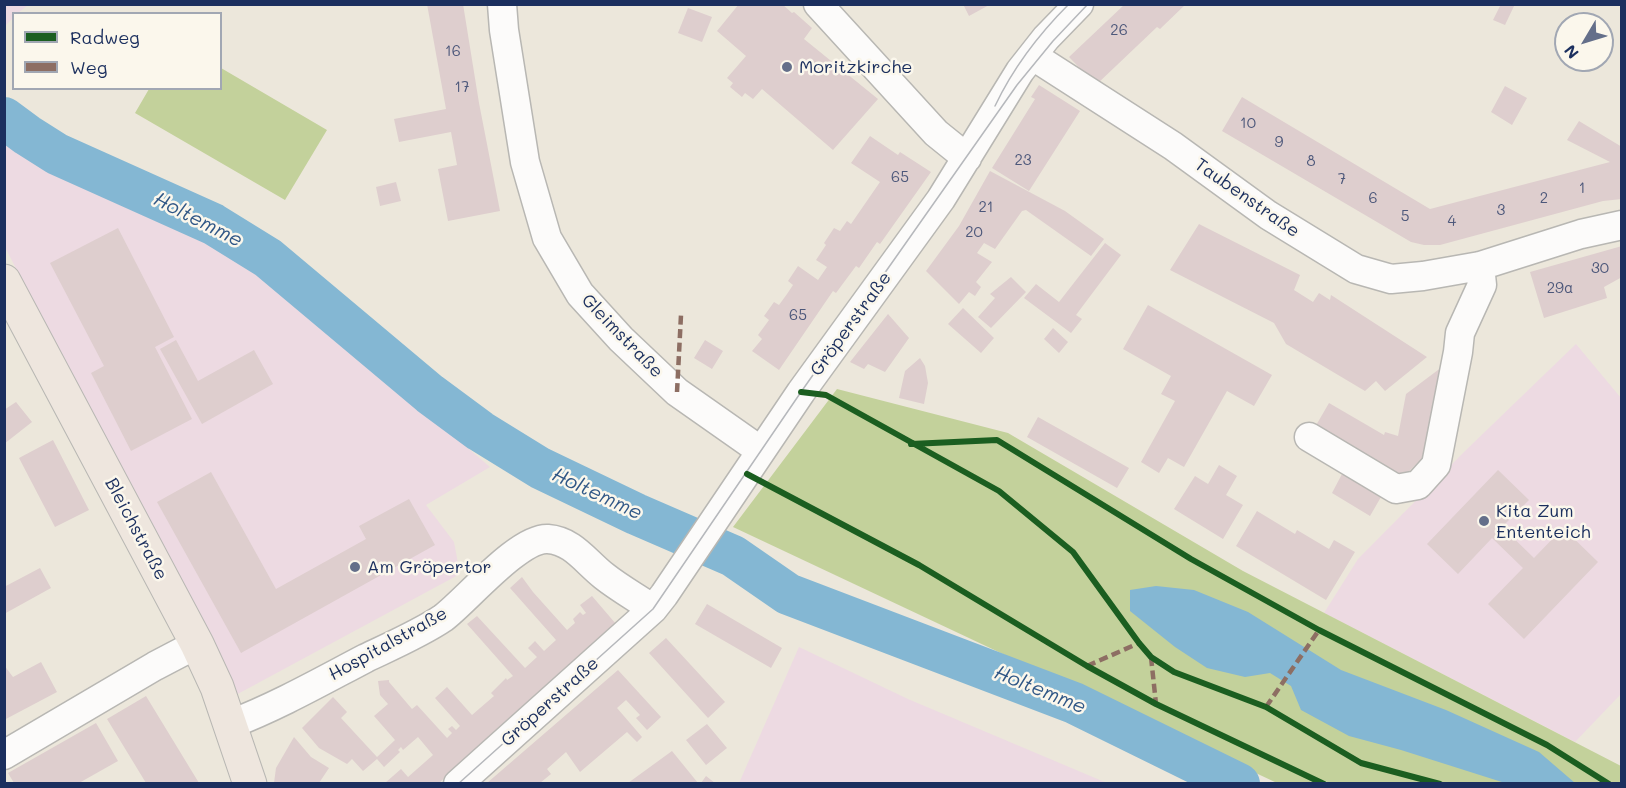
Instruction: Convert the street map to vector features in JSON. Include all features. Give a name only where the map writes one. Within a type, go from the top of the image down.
[{"type":"main road","name":"Bleichstraße","points":[[4,281],[196,644],[217,687],[250,783]]},
{"type":"street","name":"Gleimstraße","points":[[502,4],[525,162],[547,238],[580,294],[621,339],[677,392],[761,452]]},
{"type":"street","points":[[818,4],[936,133],[967,158]]},
{"type":"street","name":"Gröperstraße","points":[[458,783],[653,609],[676,579],[801,392],[941,199],[1020,71],[1046,38],[1079,4]]},
{"type":"street","name":"Taubenstraße","points":[[1033,56],[1173,146],[1268,214],[1356,269],[1391,279],[1423,276],[1480,266],[1581,234],[1622,225]]},
{"type":"street","points":[[1309,437],[1396,489],[1418,485],[1436,465],[1460,333],[1482,285],[1480,266]]},
{"type":"street","name":"Hospitalstraße","points":[[231,724],[274,706],[444,617],[506,561],[530,545],[546,539],[566,543],[583,555],[602,575],[653,609]]},
{"type":"street","points":[[4,755],[196,644]]},
{"type":"shaded area","points":[[5,4],[28,4],[19,12],[12,12],[12,19],[5,26]]},
{"type":"shaded area","points":[[5,125],[240,253],[490,467],[426,505],[454,542],[460,574],[234,696],[5,247]]},
{"type":"shaded area","points":[[1576,344],[1621,398],[1621,694],[1575,742],[1324,613],[1358,559]]},
{"type":"shaded area","points":[[799,647],[908,699],[1107,783],[739,783]]},
{"type":"green space","points":[[222,69],[327,130],[285,200],[135,113],[148,90],[222,90]]},
{"type":"green space","points":[[837,389],[1008,433],[1243,571],[1621,766],[1621,783],[1277,783],[733,527]]},
{"type":"water","points":[[1156,586],[1194,590],[1248,612],[1341,670],[1446,710],[1539,752],[1575,783],[1505,783],[1349,736],[1301,710],[1291,686],[1270,673],[1245,677],[1207,668],[1175,647],[1130,611],[1130,590]]},
{"type":"building","points":[[427,4],[463,4],[500,211],[448,221],[438,169],[457,165],[451,132],[399,142],[394,119],[446,109]]},
{"type":"building","name":"Moritzkirche","points":[[739,4],[782,4],[792,13],[794,12],[812,28],[804,39],[878,99],[833,150],[762,89],[753,99],[745,93],[742,97],[730,87],[733,83],[727,78],[746,56],[717,31]]},
{"type":"building","points":[[963,4],[991,4],[969,16]]},
{"type":"building","points":[[1125,4],[1186,4],[1160,29],[1157,27],[1096,85],[1069,57]]},
{"type":"building","points":[[1501,4],[1515,4],[1505,25],[1493,20]]},
{"type":"building","points":[[688,8],[712,17],[702,42],[678,33]]},
{"type":"building","points":[[1039,85],[1080,111],[1029,191],[992,168],[1035,99],[1031,97]]},
{"type":"building","points":[[1505,86],[1527,98],[1512,125],[1491,112]]},
{"type":"building","points":[[1242,97],[1430,209],[1610,162],[1567,140],[1579,121],[1622,147],[1622,199],[1603,201],[1440,245],[1411,242],[1222,131]]},
{"type":"building","points":[[870,136],[898,155],[900,152],[931,172],[880,244],[877,242],[859,268],[856,266],[836,293],[833,291],[779,370],[752,351],[762,339],[758,335],[769,320],[764,316],[774,302],[779,305],[787,294],[793,285],[788,281],[798,266],[818,280],[827,267],[816,260],[826,245],[824,243],[834,228],[840,231],[847,221],[851,224],[880,182],[851,163]]},
{"type":"building","points":[[990,171],[1065,211],[1104,239],[1091,256],[1026,210],[1022,211],[995,249],[984,243],[977,253],[992,262],[976,282],[981,287],[975,296],[969,292],[959,304],[926,271],[959,226]]},
{"type":"building","points":[[396,182],[401,201],[380,206],[376,187]]},
{"type":"building","points":[[1199,224],[1300,275],[1294,290],[1313,302],[1319,293],[1330,300],[1331,295],[1427,357],[1385,391],[1376,381],[1365,391],[1286,344],[1274,323],[1170,270]]},
{"type":"building","points":[[118,228],[174,337],[155,347],[192,419],[131,451],[91,373],[104,366],[50,263]]},
{"type":"building","points":[[1105,243],[1121,255],[1076,315],[1082,319],[1071,333],[1024,298],[1036,284],[1059,302]]},
{"type":"building","points":[[1622,246],[1622,277],[1604,287],[1607,298],[1544,318],[1530,272]]},
{"type":"building","points":[[1011,277],[1026,292],[991,328],[978,317],[995,298],[990,294]]},
{"type":"building","points":[[1148,305],[1272,375],[1254,406],[1227,391],[1184,467],[1168,458],[1159,473],[1141,462],[1175,401],[1161,394],[1171,376],[1123,349]]},
{"type":"building","points":[[963,308],[994,338],[981,353],[948,324]]},
{"type":"building","points":[[888,314],[909,338],[885,372],[868,364],[864,369],[850,362]]},
{"type":"building","points":[[1053,328],[1068,342],[1059,353],[1044,339]]},
{"type":"building","points":[[176,340],[198,381],[254,350],[273,384],[202,424],[160,349]]},
{"type":"building","points":[[705,340],[723,351],[712,369],[694,358]]},
{"type":"building","points":[[920,358],[925,366],[928,383],[924,404],[899,398],[905,371]]},
{"type":"building","points":[[1450,361],[1438,443],[1402,478],[1311,434],[1329,403],[1384,435],[1385,432],[1398,436],[1406,394]]},
{"type":"building","points":[[16,402],[32,422],[4,444],[4,410]]},
{"type":"building","points":[[1038,417],[1129,468],[1117,488],[1027,437]]},
{"type":"building","points":[[53,440],[89,510],[55,527],[19,458]]},
{"type":"building","points":[[1219,465],[1237,476],[1226,495],[1243,505],[1223,539],[1174,509],[1195,476],[1208,484]]},
{"type":"building","points":[[1498,470],[1529,500],[1502,527],[1534,558],[1563,528],[1598,562],[1524,639],[1488,604],[1523,568],[1492,538],[1458,574],[1427,544]]},
{"type":"building","name":"Am Gröpertor","points":[[211,472],[276,589],[366,539],[359,526],[409,499],[435,545],[241,653],[157,502]]},
{"type":"building","points":[[1342,474],[1381,497],[1370,516],[1332,493]]},
{"type":"building","points":[[1257,511],[1295,534],[1297,530],[1329,549],[1334,540],[1355,552],[1326,600],[1236,546]]},
{"type":"building","points":[[40,568],[51,588],[4,614],[4,587]]},
{"type":"building","points":[[522,577],[567,630],[575,623],[573,619],[580,612],[583,615],[586,613],[580,605],[592,596],[616,624],[439,783],[385,783],[401,769],[408,777],[433,755],[418,737],[403,750],[401,747],[398,750],[400,752],[384,767],[377,759],[363,771],[352,759],[347,764],[319,748],[302,728],[333,697],[347,712],[341,718],[377,757],[395,740],[374,716],[388,704],[380,695],[378,681],[389,680],[412,709],[417,705],[447,738],[452,733],[448,729],[452,726],[456,730],[460,726],[435,698],[447,687],[472,715],[494,696],[491,693],[506,678],[507,680],[513,676],[467,624],[477,616],[525,668],[537,657],[528,648],[535,641],[544,651],[556,640],[510,588]]},
{"type":"building","points":[[707,604],[782,648],[771,668],[695,624]]},
{"type":"building","points":[[666,638],[725,702],[708,718],[649,653]]},
{"type":"building","points":[[41,662],[57,692],[4,720],[4,665],[13,677]]},
{"type":"building","points":[[618,670],[661,717],[647,730],[636,718],[640,715],[626,700],[617,708],[642,737],[637,742],[627,732],[580,772],[566,752],[547,769],[551,774],[540,783],[487,783]]},
{"type":"building","points":[[146,696],[199,783],[146,783],[107,719]]},
{"type":"building","points":[[96,723],[118,761],[79,783],[14,783],[8,773]]},
{"type":"building","points":[[707,724],[727,748],[706,765],[686,740]]},
{"type":"building","points":[[294,737],[311,757],[329,768],[319,783],[274,783],[276,768]]},
{"type":"building","points":[[672,751],[698,783],[628,783]]},
{"type":"building","points":[[706,776],[715,783],[701,783]]},
{"type":"waterway","name":"Holtemme","points":[[4,118],[57,154],[213,224],[268,258],[430,394],[480,431],[540,468],[636,514],[733,556],[788,594],[1074,703],[1239,784]]},
{"type":"tram line","points":[[995,106],[1010,78],[1028,52],[1069,4]]},
{"type":"tram line","points":[[458,784],[653,609],[801,392],[1017,85],[1053,41],[1088,4]]},
{"type":"marked path","points":[[677,392],[681,315]]},
{"type":"marked path","points":[[1266,707],[1319,630]]},
{"type":"marked path","points":[[1087,666],[1139,643]]},
{"type":"marked path","points":[[1151,657],[1156,704]]},
{"type":"cycle path","points":[[801,392],[826,395],[999,491],[1073,552],[1139,643],[1151,657],[1174,672],[1266,707],[1361,763],[1440,784]]},
{"type":"cycle path","points":[[911,444],[997,440],[1191,559],[1319,630],[1547,745],[1609,784]]},
{"type":"cycle path","points":[[747,474],[919,565],[1087,666],[1156,704],[1324,784]]},
{"type":"place","name":"Moritzkirche","points":[[787,67]]},
{"type":"place","name":"Kita Zum Ententeich","points":[[1484,521]]},
{"type":"place","name":"Am Gröpertor","points":[[355,567]]}]
